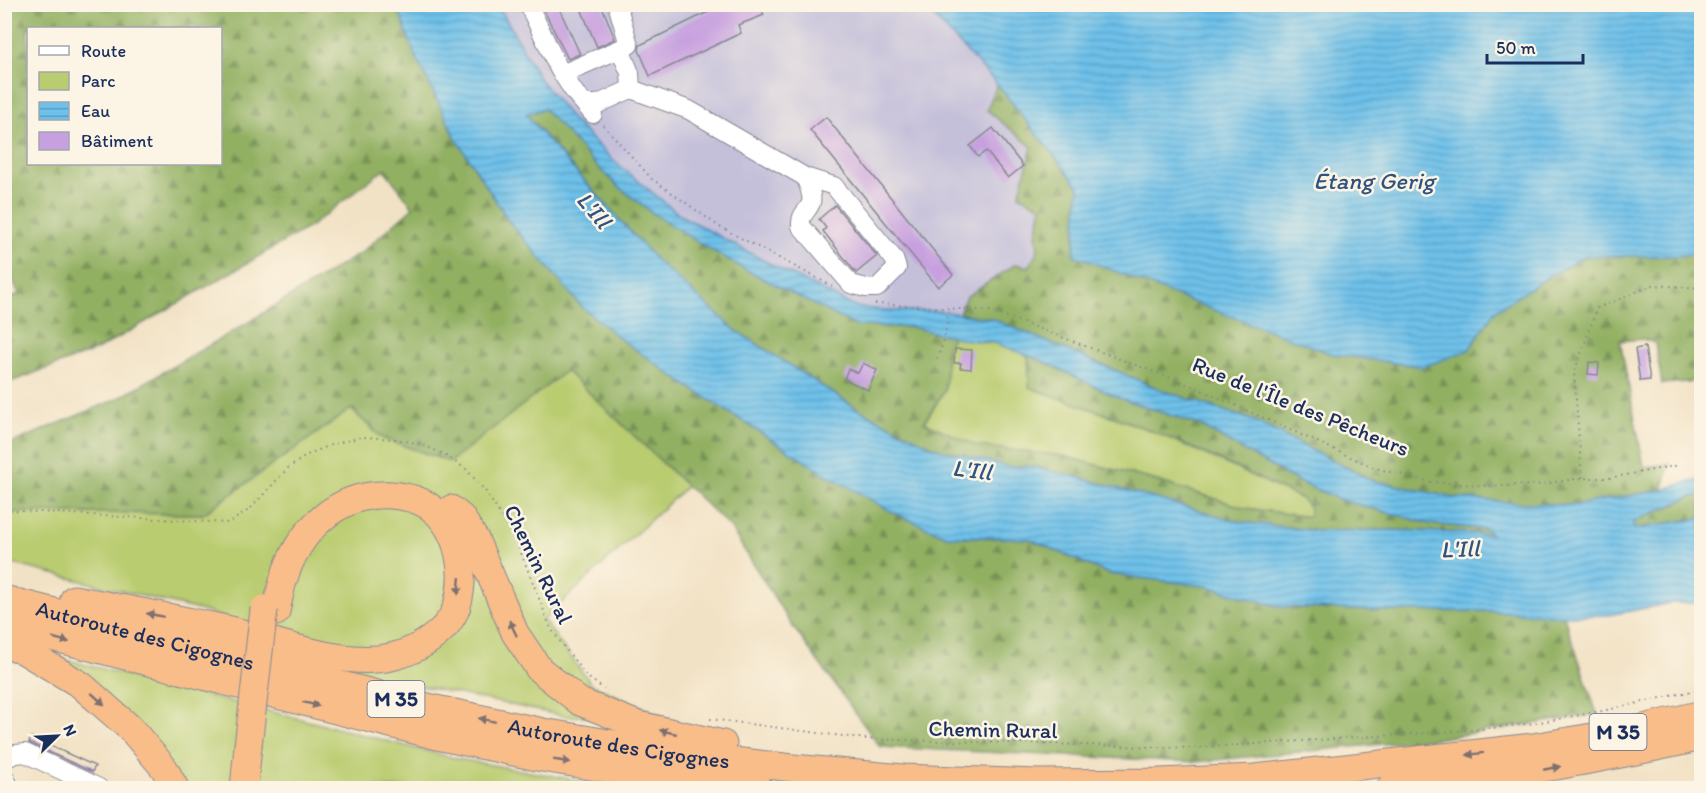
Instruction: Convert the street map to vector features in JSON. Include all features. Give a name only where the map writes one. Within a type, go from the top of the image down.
[{"type":"highway","points":[[244,789],[254,747],[272,576],[295,527],[308,510],[340,488],[370,480],[403,481],[432,493],[461,517],[475,539],[514,633],[539,669],[580,702],[638,725],[766,752],[793,768]]},
{"type":"highway","points":[[4,598],[46,594],[228,630],[320,654],[359,659],[391,657],[423,645],[444,628],[457,607],[461,580],[459,553],[450,529],[429,506],[406,496],[378,495],[354,499],[329,512],[309,529],[270,611]]},
{"type":"highway","name":"Autoroute des Cigognes","points":[[4,598],[436,709],[543,732],[663,752],[793,768],[914,778],[1039,783],[1254,778],[1533,747],[1639,729],[1701,714]]},
{"type":"highway","name":"Autoroute des Cigognes","points":[[4,625],[437,736],[542,758],[724,787],[758,789]]},
{"type":"highway","points":[[4,644],[21,649],[81,684],[131,729],[164,768],[175,789]]},
{"type":"highway","name":"M 35","points":[[1390,789],[1540,770],[1701,737]]},
{"type":"highway","points":[[254,747],[256,789]]},
{"type":"street","points":[[528,4],[562,74],[589,110],[631,89],[689,111],[805,177],[834,186],[894,259],[897,268],[877,288],[851,284],[801,226],[800,218],[811,203],[811,191],[805,177]]},
{"type":"street","points":[[562,74],[629,45],[617,4]]},
{"type":"street","points":[[620,50],[630,73],[631,89]]},
{"type":"street","points":[[4,759],[25,753],[99,789]]},
{"type":"street","points":[[4,776],[10,789]]},
{"type":"path","points":[[589,110],[662,186],[720,227],[833,287]]},
{"type":"path","points":[[1582,478],[1574,373],[1597,308],[1653,285],[1701,288]]},
{"type":"path","name":"Rue de l'Île des Pêcheurs","points":[[872,304],[992,311],[1197,388],[1375,468],[1431,482],[1492,486],[1536,485],[1582,478],[1610,478],[1680,465]]},
{"type":"path","points":[[937,359],[944,340],[949,309]]},
{"type":"path","name":"Chemin Rural","points":[[4,510],[229,523],[250,509],[288,468],[309,454],[333,444],[363,437],[395,439],[421,444],[443,454],[466,469],[486,492],[516,540],[551,629],[586,676],[605,689]]},
{"type":"path","name":"Chemin Rural","points":[[704,718],[866,740],[1192,748],[1473,730],[1535,723],[1701,689]]},
{"type":"shaded area","points":[[498,5],[923,5],[997,84],[988,110],[1032,147],[1019,195],[1043,207],[1036,234],[1038,249],[1029,267],[966,297],[959,313],[855,307],[680,215],[616,163],[572,119],[541,81]]},
{"type":"green space","points":[[5,5],[397,5],[414,53],[457,140],[510,223],[582,307],[622,340],[683,383],[822,472],[947,536],[1030,539],[1109,574],[1205,586],[1281,607],[1388,611],[1490,611],[1564,616],[1597,714],[1434,739],[1195,762],[880,747],[791,624],[730,527],[566,371],[450,462],[382,438],[351,409],[203,514],[5,512],[5,446],[119,398],[361,253],[413,207],[384,169],[311,226],[97,350],[5,384],[5,300],[19,294],[4,261]]},
{"type":"green space","points":[[997,84],[1079,187],[1074,254],[1469,350],[1494,311],[1586,256],[1677,256],[1701,253],[1701,381],[1662,384],[1655,343],[1643,339],[1620,341],[1644,467],[1670,464],[1662,490],[1576,505],[1455,498],[1371,480],[1255,421],[1164,391],[993,319],[959,313],[966,297],[1016,264],[1029,267],[1038,249],[1036,234],[1042,207],[1019,195],[1032,147],[987,110]]},
{"type":"green space","points":[[544,109],[619,187],[655,215],[706,247],[856,326],[911,327],[953,335],[947,347],[945,390],[924,422],[977,446],[1063,456],[1246,508],[1309,517],[1310,508],[1302,499],[1231,465],[1143,428],[1029,387],[1028,355],[1117,397],[1199,425],[1299,482],[1341,500],[1430,524],[1484,529],[1492,534],[1392,530],[1319,531],[1240,522],[1073,476],[1029,466],[1009,467],[935,448],[856,408],[735,330],[656,260],[526,114]]},
{"type":"green space","points":[[953,335],[963,339],[995,343],[1028,355],[1030,387],[1158,433],[1302,499],[1311,508],[1309,517],[1246,508],[1063,456],[977,447],[924,423],[945,390],[947,347]]},
{"type":"green space","points":[[566,370],[687,486],[543,620],[591,684],[669,719],[564,716],[359,673],[211,613],[5,562],[5,512],[203,514],[351,409],[382,438],[450,462]]},
{"type":"green space","points":[[1701,495],[1701,518],[1633,529],[1633,521],[1688,498]]},
{"type":"green space","points":[[51,656],[458,759],[620,788],[181,788]]},
{"type":"water","name":"L'Ill","points":[[397,5],[498,5],[541,81],[572,119],[616,163],[680,215],[855,307],[895,311],[939,311],[993,319],[1164,391],[1255,421],[1371,480],[1455,498],[1576,505],[1662,490],[1701,478],[1701,495],[1688,498],[1633,522],[1634,529],[1701,518],[1701,603],[1672,603],[1609,615],[1564,616],[1490,611],[1388,611],[1281,607],[1205,586],[1109,574],[1030,539],[947,536],[896,514],[822,472],[683,383],[622,340],[582,307],[510,223],[457,140],[414,53]],"holes":[[[544,109],[599,168],[655,215],[706,247],[856,326],[911,327],[963,339],[995,343],[1045,362],[1117,397],[1199,425],[1299,482],[1341,500],[1430,524],[1484,529],[1491,534],[1392,530],[1319,531],[1240,522],[1073,476],[1029,466],[1009,467],[935,448],[856,408],[735,330],[656,260],[526,114]]]},
{"type":"water","name":"Étang Gerig","points":[[923,5],[1701,5],[1701,253],[1677,256],[1586,256],[1495,311],[1469,350],[1423,367],[1332,354],[1074,255],[1079,187],[997,84]]},
{"type":"building","points":[[541,4],[557,4],[580,54],[568,59]]},
{"type":"building","points":[[579,4],[601,4],[615,39],[597,47]]},
{"type":"building","points":[[705,4],[759,4],[764,15],[738,25],[741,33],[650,76],[639,50],[640,45],[708,12]]},
{"type":"building","points":[[826,117],[953,275],[938,287],[810,130]]},
{"type":"building","points":[[993,128],[1023,166],[1008,178],[986,151],[978,157],[970,146]]},
{"type":"building","points":[[835,205],[877,256],[856,273],[823,231],[826,228],[819,219]]},
{"type":"building","points":[[1645,347],[1650,380],[1640,381],[1635,349]]},
{"type":"building","points":[[955,349],[972,350],[971,369],[960,368],[961,363],[954,363]]},
{"type":"building","points":[[1589,362],[1599,363],[1598,375],[1588,374]]},
{"type":"building","points":[[863,363],[877,370],[868,390],[844,379],[848,369],[858,373]]},
{"type":"building","points":[[31,737],[95,766],[92,772],[29,743]]}]
